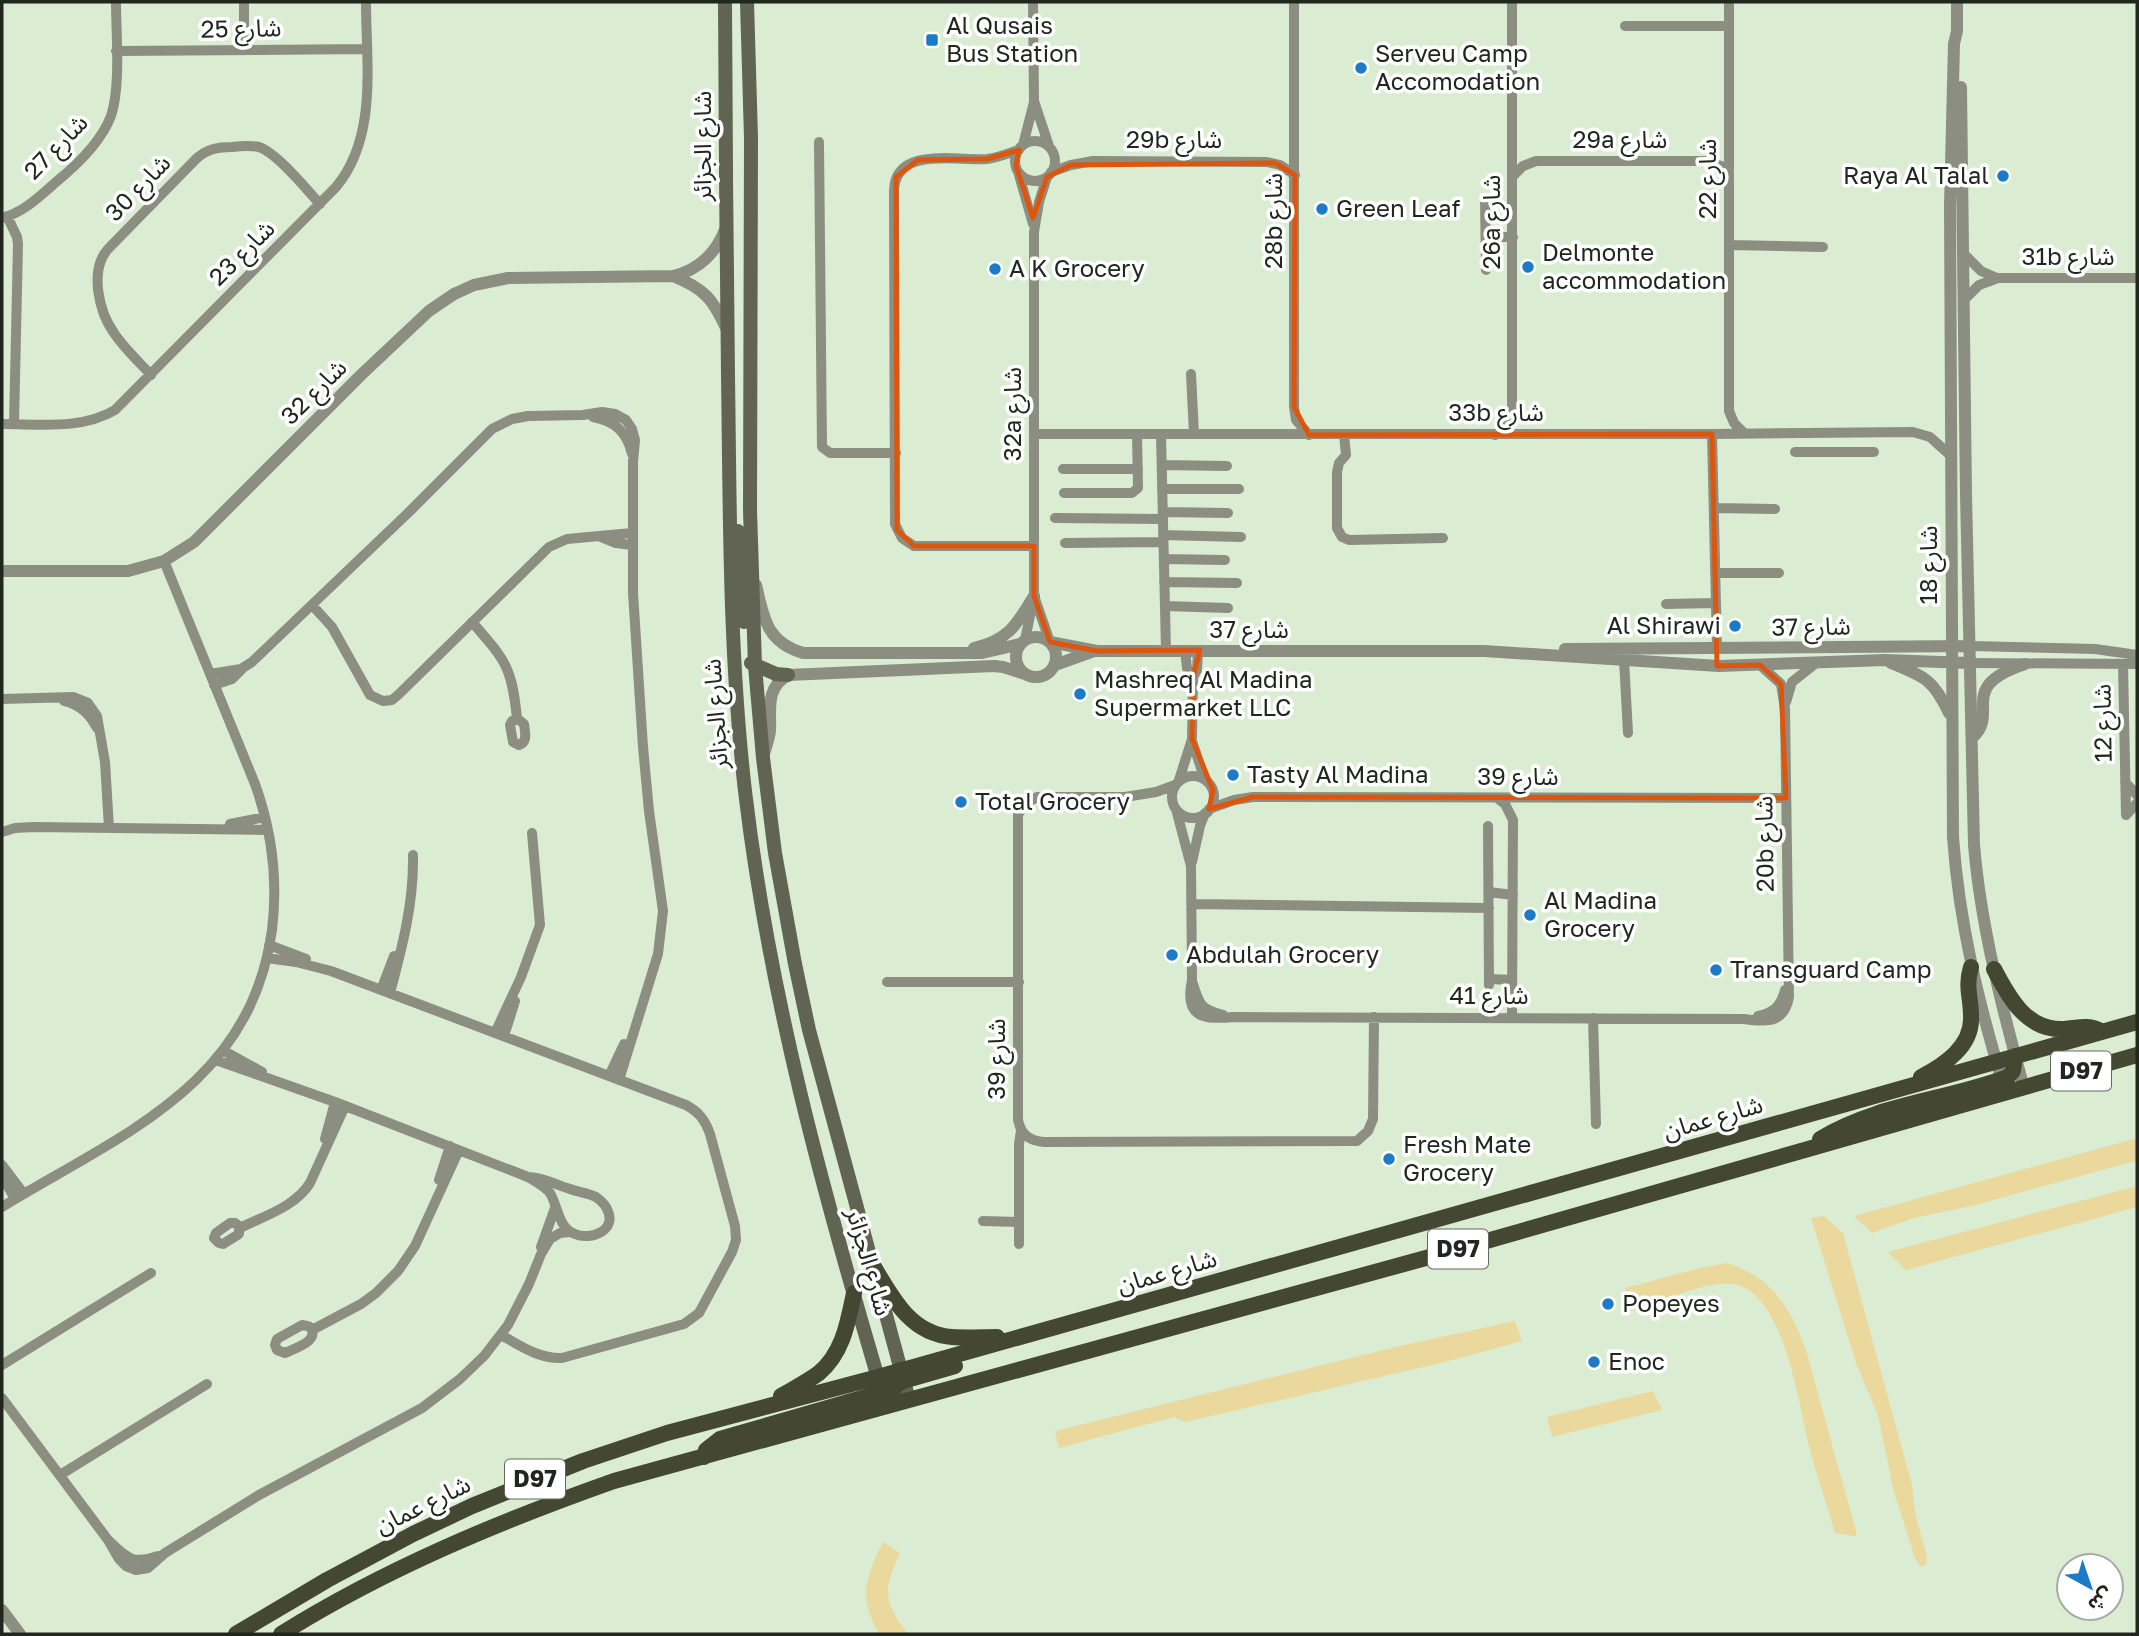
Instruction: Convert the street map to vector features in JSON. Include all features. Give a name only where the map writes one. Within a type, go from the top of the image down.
[{"type":"main road","name":"شارع الجزائر","points":[[724,2],[729,539],[736,695],[752,844],[769,952],[789,1048],[854,1293],[890,1396]]},
{"type":"main road","name":"شارع الجزائر","points":[[747,2],[751,138],[751,565],[755,666],[763,758],[775,853],[795,964],[821,1077],[902,1376]]},
{"type":"main road","points":[[728,373],[736,394],[738,535],[746,652],[755,666],[776,674],[788,675]]},
{"type":"main road","points":[[1906,1087],[1950,1059],[1965,1041],[1972,1019],[1968,994],[1971,967]]},
{"type":"main road","points":[[1994,969],[2017,1009],[2036,1023],[2060,1029],[2089,1026],[2104,1032]]},
{"type":"main road","name":"شارع عمان","points":[[890,1396],[902,1376],[1020,1336],[2137,1022]]},
{"type":"main road","name":"شارع عمان","points":[[281,1634],[376,1580],[447,1545],[547,1504],[614,1481],[704,1457],[890,1396],[1350,1279],[1807,1149],[2004,1086],[2024,1087],[2137,1055]]},
{"type":"main road","points":[[2004,1086],[2013,1072],[2015,1056]]},
{"type":"main road","points":[[874,1267],[902,1311],[923,1328],[953,1337],[1020,1336]]},
{"type":"main road","points":[[767,1405],[817,1374],[833,1357],[844,1337],[854,1293]]},
{"type":"main road","points":[[890,1396],[902,1376],[1045,1340],[1070,1322]]},
{"type":"main road","name":"شارع عمان","points":[[236,1634],[300,1595],[393,1545],[492,1497],[570,1465],[699,1423],[767,1405],[890,1396]]},
{"type":"street","name":"شارع 27","points":[[4,217],[23,209],[61,178],[103,132],[114,103],[116,2]]},
{"type":"street","points":[[244,2],[244,50]]},
{"type":"street","name":"شارع 23","points":[[2,424],[71,425],[97,419],[115,410],[346,175],[360,144],[367,104],[366,2]]},
{"type":"street","points":[[1033,2],[1034,102],[1015,160],[1021,176],[1031,181],[1042,180],[1049,174],[1055,162],[1034,102]]},
{"type":"street","name":"28b شارع","points":[[1294,2],[1294,407],[1300,426],[1309,435]]},
{"type":"street","name":"26a شارع","points":[[1495,435],[1507,424],[1512,411],[1512,2]]},
{"type":"street","name":"شارع 22","points":[[1728,2],[1729,411],[1734,423],[1745,434]]},
{"type":"street","name":"شارع 18","points":[[1957,2],[1976,861],[1994,969],[2024,1087]]},
{"type":"street","points":[[1625,26],[1728,26]]},
{"type":"street","name":"شارع 18","points":[[1957,31],[1954,44],[1950,194],[1951,718],[1954,860],[1971,967],[2004,1086]]},
{"type":"street","name":"شارع 25","points":[[116,51],[366,49]]},
{"type":"street","points":[[1034,546],[914,546],[899,534],[895,524],[894,190],[896,177],[904,166],[918,160],[988,159],[1039,141],[1049,146]]},
{"type":"street","points":[[819,142],[822,447],[830,453],[896,453]]},
{"type":"street","name":"شارع 30","points":[[151,375],[118,339],[109,325],[97,281],[97,270],[108,249],[196,159],[208,150],[221,147],[249,146],[264,149],[274,155],[320,204]]},
{"type":"street","name":"29a شارع","points":[[1512,177],[1523,166],[1536,161],[1707,161],[1721,166],[1729,174]]},
{"type":"street","name":"29b شارع","points":[[1049,174],[1071,165],[1093,162],[1267,162],[1280,165],[1295,175]]},
{"type":"street","name":"32a شارع","points":[[1018,171],[1034,232]]},
{"type":"street","name":"32a شارع","points":[[1023,642],[1034,596],[1034,232],[1039,202],[1049,174]]},
{"type":"street","points":[[1485,199],[1486,270]]},
{"type":"street","points":[[4,217],[17,237],[18,244],[14,424]]},
{"type":"street","name":"شارع 32","points":[[2,571],[128,570],[164,561],[194,542],[362,374],[429,311],[454,295],[474,285],[521,276],[673,276],[692,270],[706,259],[718,244],[726,226]]},
{"type":"street","points":[[1486,237],[1513,237]]},
{"type":"street","points":[[1729,245],[1823,247]]},
{"type":"street","name":"31b شارع","points":[[1964,254],[1981,271],[1998,278]]},
{"type":"street","name":"شارع 32","points":[[673,276],[696,286],[708,296],[718,310],[727,331]]},
{"type":"street","name":"31b شارع","points":[[1965,299],[1979,285],[1998,278],[2137,278]]},
{"type":"street","points":[[1191,374],[1194,434]]},
{"type":"street","points":[[214,685],[232,679],[258,657],[492,429],[528,415],[583,415],[604,419],[617,426],[626,437],[633,462],[635,628],[649,811],[663,911],[658,954],[614,1078]]},
{"type":"street","name":"33b شارع","points":[[1034,434],[1919,433],[1930,437],[1950,456]]},
{"type":"street","points":[[1063,493],[1135,492],[1138,488],[1139,469],[1138,434]]},
{"type":"street","points":[[1712,434],[1717,649]]},
{"type":"street","points":[[1834,434],[1834,452]]},
{"type":"street","points":[[1161,435],[1166,650]]},
{"type":"street","points":[[1344,435],[1346,455],[1336,472],[1336,528],[1342,537],[1349,540],[1443,538]]},
{"type":"street","points":[[1795,452],[1874,452]]},
{"type":"street","points":[[1161,465],[1227,466]]},
{"type":"street","points":[[1063,469],[1139,469]]},
{"type":"street","points":[[1162,489],[1239,489]]},
{"type":"street","points":[[1714,508],[1776,509]]},
{"type":"street","points":[[1055,518],[1228,513]]},
{"type":"street","points":[[312,605],[332,626],[367,691],[374,698],[383,701],[392,699],[549,547],[567,539],[632,533]]},
{"type":"street","points":[[601,537],[615,543],[632,545]]},
{"type":"street","points":[[1065,543],[1241,537]]},
{"type":"street","points":[[1164,559],[1225,560]]},
{"type":"street","points":[[2,1207],[138,1126],[178,1097],[223,1051],[249,1010],[267,958],[273,921],[274,886],[272,846],[265,817],[255,784],[164,561]]},
{"type":"street","points":[[751,565],[768,628],[781,643],[794,650],[810,654],[992,653],[1036,636],[1050,642],[1056,654],[1052,670],[1042,676],[1031,677],[994,666],[788,675],[780,679],[771,693],[770,730],[763,758]]},
{"type":"street","points":[[1715,573],[1779,573]]},
{"type":"street","points":[[1164,582],[1237,583]]},
{"type":"street","points":[[952,653],[988,645],[1001,639],[1015,626],[1034,596]]},
{"type":"street","name":"32a شارع","points":[[1034,596],[1050,642]]},
{"type":"street","points":[[1666,604],[1716,603]]},
{"type":"street","points":[[1165,606],[1228,608]]},
{"type":"street","points":[[472,622],[499,652],[507,666],[514,689],[517,719]]},
{"type":"street","points":[[1023,642],[1016,654],[1016,660],[1025,674]]},
{"type":"street","name":"شارع 37","points":[[1050,642],[1097,650],[1970,646],[2095,649],[2137,655]]},
{"type":"street","name":"شارع 37","points":[[1055,665],[1097,650]]},
{"type":"street","name":"شارع 37","points":[[1484,650],[1719,666],[1885,660],[2137,664]]},
{"type":"street","points":[[1191,651],[1197,670],[1193,677],[1192,739],[1172,797],[1191,866]]},
{"type":"street","points":[[1624,660],[1628,733]]},
{"type":"street","points":[[1885,660],[1930,682],[1941,696],[1951,718]]},
{"type":"street","name":"20b شارع","points":[[1785,709],[1792,682],[1817,663]]},
{"type":"street","name":"20b شارع","points":[[1760,664],[1780,684],[1785,709],[1788,979]]},
{"type":"street","points":[[1972,738],[1982,724],[1982,699],[1987,685],[2003,673],[2025,664]]},
{"type":"street","name":"شارع 12","points":[[2123,664],[2126,815],[2137,803]]},
{"type":"street","points":[[210,674],[242,669]]},
{"type":"street","points":[[2,699],[77,697],[88,703],[97,716],[105,762],[109,828]]},
{"type":"street","points":[[1192,739],[1205,780],[1214,797],[1200,826],[1191,866],[1191,904],[1489,908]]},
{"type":"street","points":[[1177,783],[1189,776],[1205,780]]},
{"type":"street","name":"شارع 12","points":[[2125,781],[2137,795]]},
{"type":"street","name":"شارع 39","points":[[1037,1141],[1027,1137],[1018,1120],[1018,815],[1024,805],[1037,797],[1125,797],[1156,792],[1177,783]]},
{"type":"street","name":"شارع 39","points":[[1207,811],[1234,800],[1253,797],[1786,798]]},
{"type":"street","points":[[1497,798],[1505,804],[1513,820],[1512,1017]]},
{"type":"street","points":[[1176,809],[1186,817],[1193,818],[1207,811]]},
{"type":"street","points":[[208,828],[265,817]]},
{"type":"street","points":[[1488,826],[1489,982],[1513,980]]},
{"type":"street","points":[[2,832],[24,827],[268,830]]},
{"type":"street","points":[[499,1035],[538,934],[541,918],[532,833]]},
{"type":"street","points":[[385,992],[405,933],[411,900],[413,855]]},
{"type":"street","points":[[1489,892],[1513,895]]},
{"type":"street","name":"شارع 41","points":[[1191,904],[1192,980],[1197,998],[1204,1008],[1213,1013],[1234,1017],[1744,1018],[1776,1010],[1782,1002],[1788,979]]},
{"type":"street","points":[[269,945],[385,992],[686,1105],[704,1119],[735,1226],[736,1240],[699,1313],[684,1324],[562,1358],[540,1356],[501,1335]]},
{"type":"street","points":[[267,958],[331,971]]},
{"type":"street","points":[[887,982],[1019,982]]},
{"type":"street","points":[[1019,1157],[1037,1141],[1357,1141],[1368,1131],[1373,1119],[1374,1017]]},
{"type":"street","points":[[1593,1018],[1596,1124]]},
{"type":"street","points":[[223,1051],[275,1080]]},
{"type":"street","points":[[216,1060],[340,1104],[528,1177],[545,1188],[570,1232],[583,1237],[598,1235],[605,1229],[609,1222],[607,1208],[596,1198],[543,1179],[528,1177]]},
{"type":"street","points":[[240,1228],[298,1198],[310,1182],[320,1160],[340,1104]]},
{"type":"street","points":[[1019,1244],[1021,1130]]},
{"type":"street","points":[[312,1330],[361,1304],[387,1282],[407,1259],[433,1204],[454,1148]]},
{"type":"street","points":[[2,1165],[19,1196]]},
{"type":"street","points":[[2,1176],[19,1196]]},
{"type":"street","points":[[541,1254],[541,1245],[555,1208]]},
{"type":"street","points":[[983,1221],[1019,1222]]},
{"type":"street","points":[[2,1398],[108,1540],[133,1560],[147,1559],[165,1553],[259,1495],[422,1408],[447,1390],[473,1368],[501,1335],[520,1305],[541,1254],[555,1236],[570,1232]]},
{"type":"street","points":[[2,1365],[150,1273]]},
{"type":"street","points":[[60,1475],[207,1384]]},
{"type":"street","points":[[2,1610],[20,1634]]},
{"type":"highlighted area","points":[[1019,150],[1016,166],[1033,218],[1047,177],[1071,165],[1275,163],[1295,175],[1294,407],[1309,435],[1712,434],[1717,666],[1760,665],[1781,684],[1786,798],[1253,797],[1209,809],[1213,790],[1192,739],[1193,677],[1200,650],[1097,651],[1050,642],[1034,596],[1034,546],[914,546],[897,530],[896,177],[918,160],[987,159]]},
{"type":"shaded area","points":[[2137,1138],[2137,1161],[1975,1205],[1914,1218],[1872,1233],[1854,1216]]},
{"type":"shaded area","points":[[2137,1186],[2137,1207],[1906,1270],[1888,1252]]},
{"type":"shaded area","points":[[1824,1216],[1843,1233],[1912,1485],[1916,1518],[1927,1555],[1926,1565],[1921,1567],[1915,1558],[1894,1492],[1878,1415],[1857,1366],[1811,1218]]},
{"type":"shaded area","points":[[1727,1263],[1743,1269],[1768,1286],[1778,1296],[1793,1320],[1806,1350],[1857,1535],[1835,1533],[1812,1457],[1786,1353],[1777,1328],[1765,1307],[1750,1291],[1733,1284],[1710,1285],[1631,1311],[1625,1288]]},
{"type":"shaded area","points":[[1515,1321],[1522,1341],[1445,1362],[1185,1422],[1174,1417],[1059,1448],[1055,1431],[1400,1346]]},
{"type":"shaded area","points":[[1653,1391],[1662,1410],[1552,1437],[1547,1417]]},
{"type":"shaded area","points":[[883,1542],[900,1553],[888,1586],[888,1595],[894,1613],[908,1634],[879,1634],[868,1609],[868,1577]]},
{"type":"place","name":"Al Qusais Bus Station","points":[[932,40]]},
{"type":"place","name":"Serveu Camp Accomodation","points":[[1361,68]]},
{"type":"place","name":"Raya Al Talal","points":[[2003,176]]},
{"type":"place","name":"Green Leaf","points":[[1322,209]]},
{"type":"place","name":"Delmonte accommodation","points":[[1528,267]]},
{"type":"place","name":"A K Grocery","points":[[995,269]]},
{"type":"place","name":"Al Shirawi","points":[[1735,626]]},
{"type":"place","name":"Mashreq Al Madina Supermarket LLC","points":[[1080,694]]},
{"type":"place","name":"Tasty Al Madina","points":[[1233,775]]},
{"type":"place","name":"Total Grocery","points":[[961,802]]},
{"type":"place","name":"Al Madina Grocery","points":[[1530,915]]},
{"type":"place","name":"Abdulah Grocery","points":[[1172,955]]},
{"type":"place","name":"Transguard Camp","points":[[1716,970]]},
{"type":"place","name":"Fresh Mate Grocery","points":[[1389,1159]]},
{"type":"place","name":"Popeyes","points":[[1608,1304]]},
{"type":"place","name":"Enoc","points":[[1594,1362]]}]
